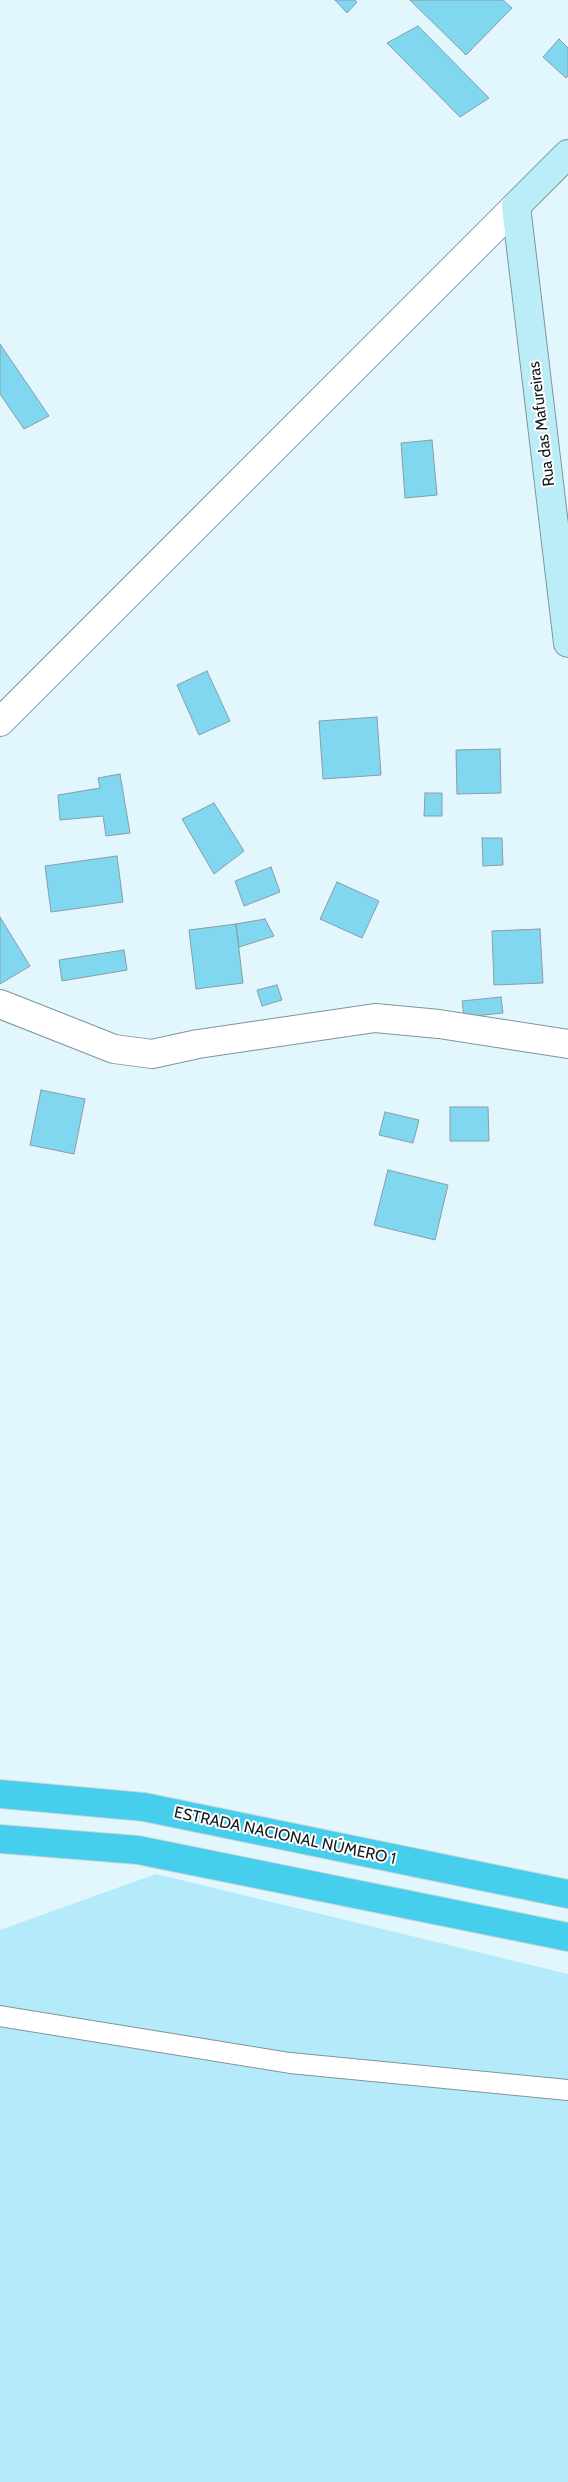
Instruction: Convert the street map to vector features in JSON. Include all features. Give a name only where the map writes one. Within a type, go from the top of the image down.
[{"type":"highway","name":"ESTRADA NACIONAL NÚMERO 1","points":[[0,1794],[144,1807],[568,1894]]},
{"type":"highway","points":[[0,1839],[138,1850],[568,1937]]},
{"type":"main road","points":[[516,206],[568,154]]},
{"type":"main road","name":"Rua das Mafureiras","points":[[516,206],[567,625]]},
{"type":"street","points":[[0,722],[516,206]]},
{"type":"street","points":[[0,1004],[114,1049],[152,1054],[198,1044],[375,1018],[439,1024],[568,1044]]},
{"type":"lane","points":[[0,2016],[290,2063],[568,2090]]},
{"type":"shaded area","points":[[156,1874],[568,1974],[568,2482],[0,2482],[0,1930]]},
{"type":"building","points":[[335,0],[355,0],[357,2],[347,13]]},
{"type":"building","points":[[410,0],[503,0],[512,8],[466,55]]},
{"type":"building","points":[[418,26],[489,98],[460,117],[387,43]]},
{"type":"building","points":[[559,39],[568,48],[568,76],[566,78],[543,57]]},
{"type":"building","points":[[0,344],[49,416],[24,429],[0,394]]},
{"type":"building","points":[[432,440],[437,495],[405,498],[401,443]]},
{"type":"building","points":[[207,671],[230,721],[199,735],[177,685]]},
{"type":"building","points":[[377,717],[381,775],[323,779],[319,721]]},
{"type":"building","points":[[500,749],[501,793],[457,794],[456,750]]},
{"type":"building","points":[[120,774],[130,833],[106,836],[103,816],[60,820],[58,795],[100,788],[98,778]]},
{"type":"building","points":[[425,793],[442,793],[442,816],[424,816]]},
{"type":"building","points":[[214,803],[244,851],[214,874],[182,819]]},
{"type":"building","points":[[482,838],[502,838],[503,865],[483,866]]},
{"type":"building","points":[[117,856],[123,902],[51,912],[45,866]]},
{"type":"building","points":[[271,867],[280,892],[244,906],[235,881]]},
{"type":"building","points":[[337,882],[379,901],[362,938],[320,919]]},
{"type":"building","points":[[0,917],[30,966],[0,984]]},
{"type":"building","points":[[265,919],[274,936],[239,947],[236,924]]},
{"type":"building","points":[[236,924],[243,983],[196,989],[189,930]]},
{"type":"building","points":[[540,929],[543,983],[494,985],[492,931]]},
{"type":"building","points":[[124,950],[127,970],[62,981],[59,960]]},
{"type":"building","points":[[277,985],[282,1000],[262,1006],[257,990]]},
{"type":"building","points":[[501,997],[503,1013],[464,1017],[462,1001]]},
{"type":"building","points":[[41,1090],[85,1099],[74,1154],[30,1145]]},
{"type":"building","points":[[450,1107],[488,1107],[489,1141],[450,1141]]},
{"type":"building","points":[[385,1112],[419,1120],[413,1143],[379,1135]]},
{"type":"building","points":[[388,1170],[448,1185],[435,1240],[374,1225]]}]
